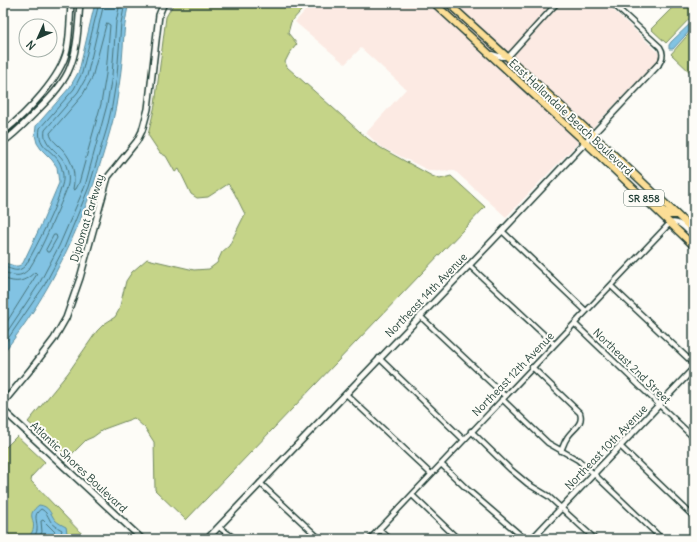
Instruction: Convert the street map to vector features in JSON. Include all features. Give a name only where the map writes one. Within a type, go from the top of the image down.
[{"type":"main road","name":"East Hallandale Beach Boulevard","points":[[434,3],[585,142],[694,246]]},
{"type":"main road","name":"East Hallandale Beach Boulevard","points":[[448,3],[592,134],[694,231]]},
{"type":"main road","points":[[501,65],[511,66],[525,72]]},
{"type":"main road","points":[[642,197],[650,199],[669,215],[676,215]]},
{"type":"street","points":[[3,132],[54,80],[61,68],[67,50],[71,3]]},
{"type":"street","points":[[3,142],[16,132],[32,116],[60,85],[68,72],[76,47],[80,3]]},
{"type":"street","name":"Diplomat Parkway","points":[[3,403],[54,339],[66,318],[80,278],[108,177],[137,141],[142,131],[148,109],[159,15],[164,3]]},
{"type":"street","points":[[487,52],[498,56],[508,57],[558,3]]},
{"type":"street","points":[[612,3],[660,47],[663,55],[658,65]]},
{"type":"street","name":"Northeast 14th Avenue","points":[[207,539],[658,65]]},
{"type":"street","points":[[26,110],[32,116]]},
{"type":"street","points":[[10,126],[16,132]]},
{"type":"street","points":[[670,223],[673,221],[678,222],[694,237]]},
{"type":"street","name":"Northeast 12th Avenue","points":[[370,539],[670,223]]},
{"type":"street","points":[[502,230],[586,311]]},
{"type":"street","points":[[469,265],[554,344]]},
{"type":"street","points":[[610,286],[694,364]]},
{"type":"street","points":[[420,316],[548,443],[578,460],[662,539]]},
{"type":"street","name":"Northeast 2nd Street","points":[[575,324],[694,438]]},
{"type":"street","points":[[379,358],[464,440]]},
{"type":"street","points":[[532,367],[580,413],[582,418],[580,424],[567,438],[561,451]]},
{"type":"street","name":"Northeast 10th Avenue","points":[[532,539],[694,368]]},
{"type":"street","points":[[346,394],[431,474]]},
{"type":"street","name":"Atlantic Shores Boulevard","points":[[3,410],[142,539]]},
{"type":"street","points":[[472,431],[510,469],[528,484],[548,496],[594,539]]},
{"type":"street","points":[[620,446],[694,517]]},
{"type":"street","points":[[441,464],[468,490],[525,539]]},
{"type":"street","points":[[260,483],[320,539]]},
{"type":"street","points":[[412,495],[458,539]]},
{"type":"street","points":[[219,527],[226,534],[230,534],[235,539]]},
{"type":"street","points":[[379,529],[390,539]]},
{"type":"shaded area","points":[[312,3],[606,3],[660,54],[659,59],[506,217],[455,171],[428,170],[381,147],[366,133],[406,89],[361,48],[345,64],[295,22]]},
{"type":"green space","points":[[174,3],[308,3],[291,22],[288,33],[297,44],[285,62],[287,67],[368,139],[381,148],[432,176],[440,179],[451,176],[485,207],[186,520],[155,490],[154,442],[145,428],[134,418],[104,429],[86,440],[69,457],[28,422],[68,373],[97,331],[104,324],[115,317],[119,310],[126,281],[132,272],[147,259],[194,270],[209,269],[217,263],[222,252],[229,246],[245,214],[235,193],[228,184],[208,197],[197,198],[191,194],[179,169],[175,172],[166,156],[160,153],[148,135],[155,105],[166,17]]},
{"type":"green space","points":[[677,3],[694,3],[694,14],[666,43],[651,29]]},
{"type":"green space","points":[[694,28],[694,76],[671,54]]},
{"type":"green space","points":[[17,436],[45,462],[32,476],[31,481],[87,539],[3,539],[3,450]]},
{"type":"water","points":[[95,3],[129,3],[116,106],[112,125],[94,184],[74,235],[49,285],[20,331],[3,353],[3,263],[18,266],[23,263],[59,183],[57,167],[37,143],[35,135],[36,126],[70,87],[79,71]]},
{"type":"water","points":[[694,20],[694,26],[673,49],[669,49],[671,42]]},
{"type":"water","points":[[39,505],[47,508],[55,520],[66,527],[67,533],[62,539],[28,539],[34,526],[32,515]]}]
